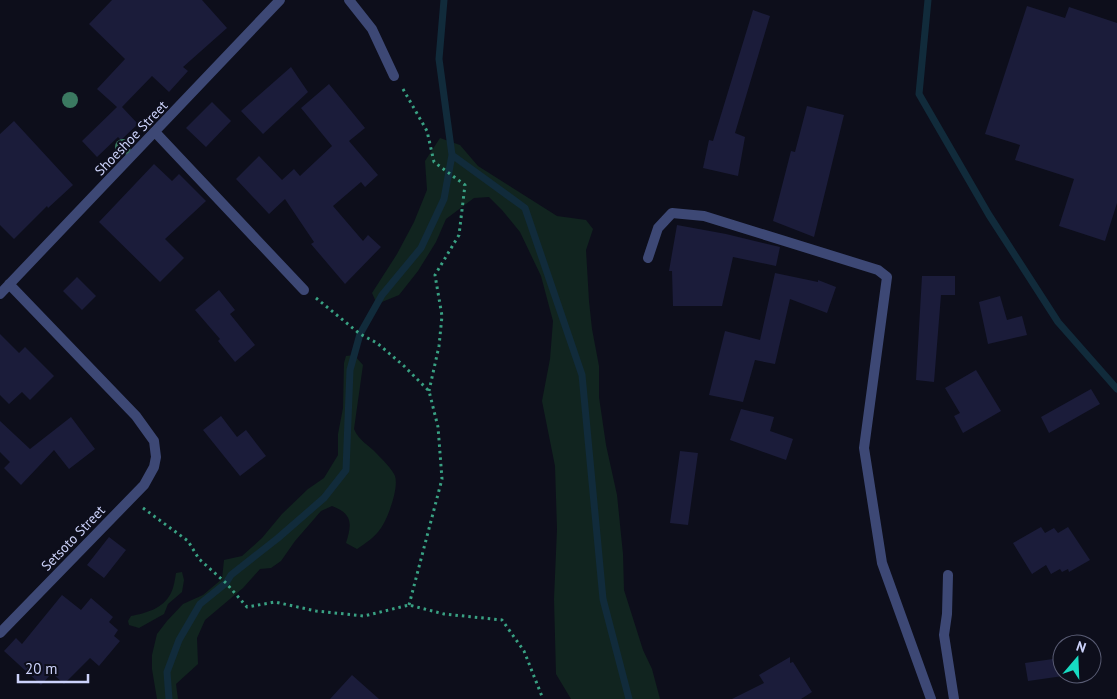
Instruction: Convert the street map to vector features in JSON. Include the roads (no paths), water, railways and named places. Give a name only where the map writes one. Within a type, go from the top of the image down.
[{"type":"street","name":"Shoeshoe Street","points":[[0,294],[280,0]]},
{"type":"street","points":[[349,0],[372,29],[394,76]]},
{"type":"street","points":[[155,132],[304,290]]},
{"type":"street","points":[[648,258],[658,228],[672,213],[704,216],[878,270],[887,277],[864,448],[882,563],[931,699]]},
{"type":"street","name":"Setsoto Street","points":[[0,633],[144,484],[154,467],[156,457],[154,441],[136,416],[9,284]]},
{"type":"street","points":[[948,575],[947,614],[944,635],[954,699]]},
{"type":"waterway","points":[[169,699],[167,672],[179,640],[200,604],[226,583],[231,575],[324,498],[346,470],[350,370],[360,334],[382,295],[421,248],[444,199],[452,155],[439,59],[444,0]]},
{"type":"waterway","points":[[928,0],[919,94],[989,215],[1058,322],[1117,389]]},
{"type":"waterway","points":[[452,155],[525,208],[582,375],[603,599],[629,699]]}]
